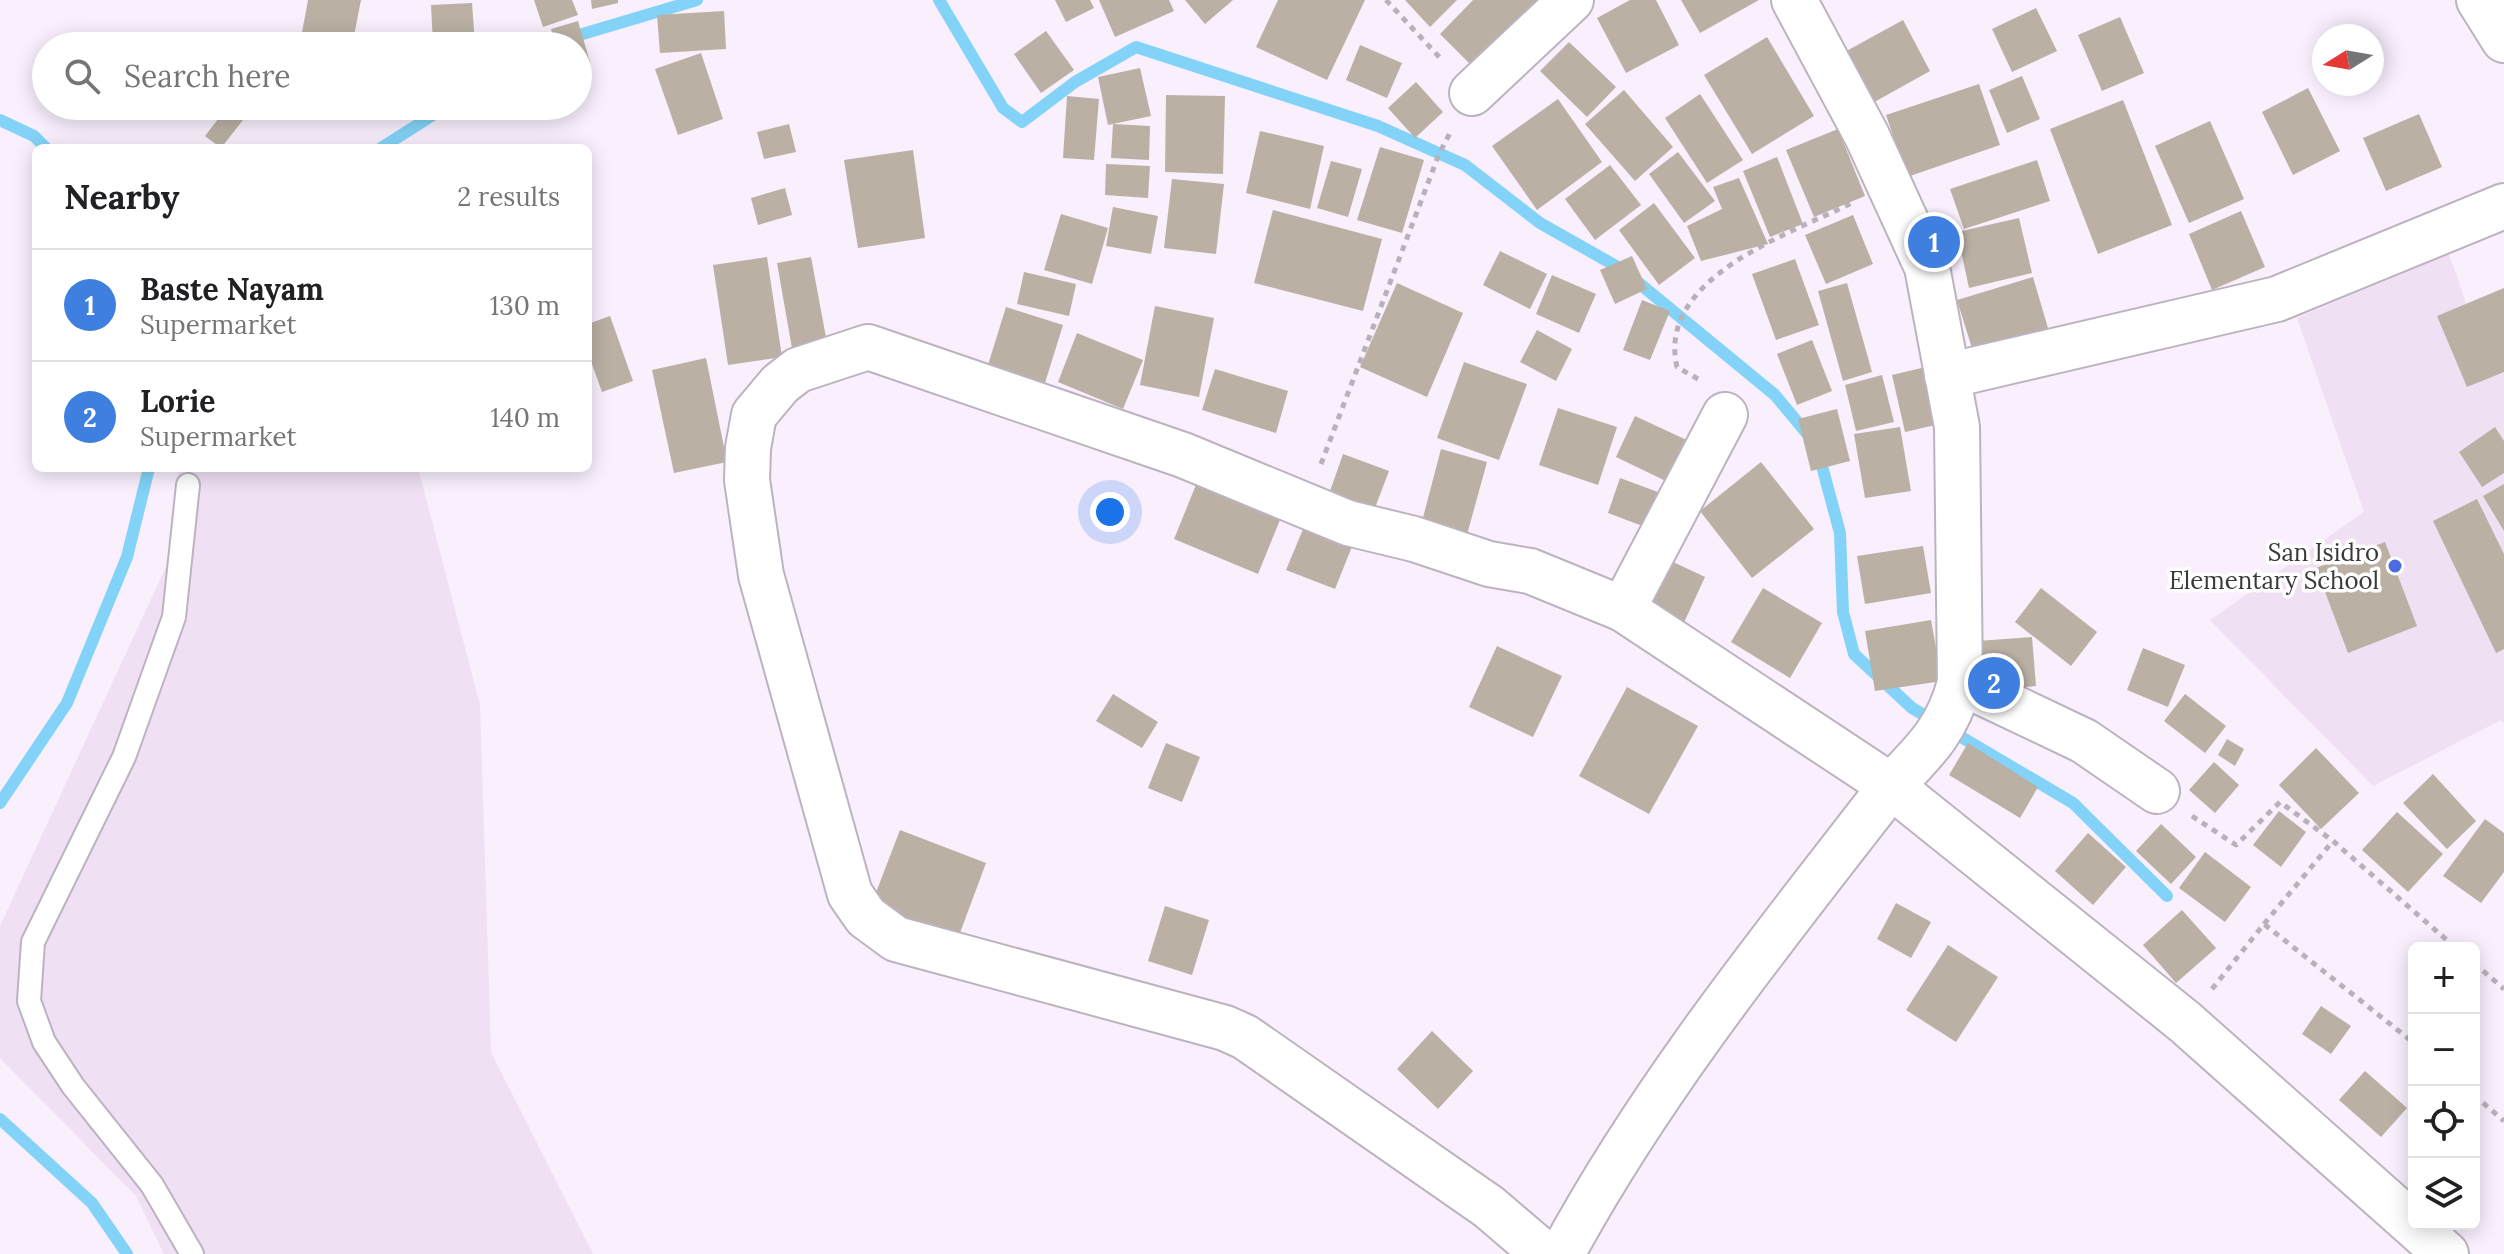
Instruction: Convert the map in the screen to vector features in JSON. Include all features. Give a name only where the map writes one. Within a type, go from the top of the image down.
[{"type":"street","points":[[1472,93],[1571,0]]},
{"type":"street","points":[[1562,1254],[1595,1193],[1698,1038],[1948,713],[1957,427],[1927,267],[1890,185],[1794,0]]},
{"type":"street","points":[[2479,0],[2504,40]]},
{"type":"street","points":[[1947,376],[2277,299],[2504,206]]},
{"type":"street","points":[[1544,1254],[1489,1207],[1245,1037],[1225,1028],[896,939],[866,917],[850,894],[761,575],[747,480],[748,448],[754,415],[780,384],[798,370],[868,347],[1183,455],[1305,507],[1489,564],[1530,571],[1623,609],[1891,786],[2185,1022],[2446,1254]]},
{"type":"street","points":[[1623,609],[1725,415]]},
{"type":"street","points":[[1948,713],[2084,741],[2157,791]]},
{"type":"lane","points":[[188,485],[174,617],[124,757],[33,942],[29,1001],[44,1042],[73,1086],[152,1185],[192,1254]]},
{"type":"path","points":[[1305,507],[1439,154],[1472,93],[1386,0]]},
{"type":"path","points":[[1725,415],[1720,392],[1677,367],[1672,349],[1688,300],[1736,260],[1890,185]]},
{"type":"path","points":[[2157,791],[2236,845],[2280,802],[2333,841],[2449,942]]},
{"type":"path","points":[[2185,1022],[2333,841]]},
{"type":"path","points":[[2264,924],[2408,1038]]},
{"type":"path","points":[[2480,968],[2504,989]]},
{"type":"path","points":[[2480,1100],[2504,1121]]},
{"type":"shaded area","name":"San Isidro Elementary School","points":[[2449,254],[2482,349],[2504,334],[2504,724],[2501,720],[2373,786],[2210,620],[2364,512],[2297,318]]},
{"type":"shaded area","points":[[178,472],[419,472],[480,705],[491,1052],[593,1254],[164,1254],[136,1196],[0,1058],[0,926],[181,534]]},
{"type":"building","points":[[308,0],[361,0],[355,32],[302,32]]},
{"type":"building","points":[[534,0],[572,0],[578,15],[543,27]]},
{"type":"building","points":[[591,0],[618,0],[618,3],[592,9]]},
{"type":"building","points":[[1055,0],[1090,0],[1094,8],[1066,22]]},
{"type":"building","points":[[1099,0],[1169,0],[1174,11],[1115,37]]},
{"type":"building","points":[[1185,0],[1233,0],[1205,24]]},
{"type":"building","points":[[1278,0],[1365,0],[1327,80],[1256,47]]},
{"type":"building","points":[[1405,0],[1457,0],[1430,27]]},
{"type":"building","points":[[1473,0],[1545,0],[1483,77],[1440,34]]},
{"type":"building","points":[[1630,0],[1656,0],[1679,45],[1626,73],[1597,18]]},
{"type":"building","points":[[1681,0],[1759,0],[1700,33]]},
{"type":"building","points":[[472,3],[474,32],[432,32],[431,5]]},
{"type":"building","points":[[2036,8],[2057,51],[2012,72],[1992,29]]},
{"type":"building","points":[[724,11],[726,49],[660,53],[657,15]]},
{"type":"building","points":[[2120,17],[2144,73],[2102,91],[2078,35]]},
{"type":"building","points":[[1903,20],[1930,71],[1869,105],[1841,54]]},
{"type":"building","points":[[578,21],[581,32],[552,32],[551,29]]},
{"type":"building","points":[[1046,31],[1074,70],[1041,93],[1014,54]]},
{"type":"building","points":[[1767,37],[1814,116],[1752,154],[1704,75]]},
{"type":"building","points":[[1569,42],[1616,87],[1587,117],[1540,71]]},
{"type":"building","points":[[1360,45],[1402,63],[1387,98],[1346,80]]},
{"type":"building","points":[[701,53],[723,119],[678,135],[655,69]]},
{"type":"building","points":[[1140,68],[1151,116],[1108,125],[1098,77]]},
{"type":"building","points":[[2022,76],[2040,119],[2007,133],[1989,90]]},
{"type":"building","points":[[1416,82],[1443,112],[1415,138],[1388,108]]},
{"type":"building","points":[[1979,84],[2000,145],[1907,177],[1886,115]]},
{"type":"building","points":[[2308,88],[2340,151],[2293,175],[2262,112]]},
{"type":"building","points":[[1624,90],[1673,147],[1635,181],[1585,124]]},
{"type":"building","points":[[1700,94],[1743,160],[1707,183],[1665,118]]},
{"type":"building","points":[[1166,95],[1225,96],[1223,174],[1165,172]]},
{"type":"building","points":[[1067,96],[1099,99],[1094,160],[1063,158]]},
{"type":"building","points":[[1558,99],[1602,162],[1537,210],[1492,146]]},
{"type":"building","points":[[2123,100],[2172,225],[2098,254],[2050,129]]},
{"type":"building","points":[[2419,114],[2442,167],[2386,191],[2363,138]]},
{"type":"building","points":[[217,120],[243,120],[224,144],[216,144],[205,136]]},
{"type":"building","points":[[2210,121],[2244,199],[2189,223],[2155,146]]},
{"type":"building","points":[[789,124],[796,152],[764,159],[757,132]]},
{"type":"building","points":[[1113,124],[1150,126],[1149,160],[1111,158]]},
{"type":"building","points":[[1838,129],[1865,196],[1814,217],[1786,150]]},
{"type":"building","points":[[1260,131],[1324,146],[1310,209],[1246,193]]},
{"type":"building","points":[[1380,147],[1424,160],[1402,233],[1357,220]]},
{"type":"building","points":[[913,150],[925,238],[858,248],[844,160]]},
{"type":"building","points":[[1678,152],[1715,201],[1684,223],[1649,174]]},
{"type":"building","points":[[1777,157],[1803,224],[1770,237],[1743,171]]},
{"type":"building","points":[[2037,160],[2050,201],[1964,229],[1950,189]]},
{"type":"building","points":[[1331,161],[1362,169],[1348,217],[1317,208]]},
{"type":"building","points":[[1106,164],[1150,166],[1148,198],[1105,195]]},
{"type":"building","points":[[1610,165],[1641,205],[1595,240],[1565,199]]},
{"type":"building","points":[[1739,178],[1768,244],[1701,261],[1687,226],[1722,209],[1713,187]]},
{"type":"building","points":[[1172,179],[1224,184],[1216,254],[1164,248]]},
{"type":"building","points":[[785,188],[792,215],[758,225],[751,198]]},
{"type":"building","points":[[1654,203],[1695,258],[1659,285],[1619,230]]},
{"type":"building","points":[[1113,207],[1158,216],[1151,254],[1106,246]]},
{"type":"building","points":[[1273,210],[1382,239],[1363,311],[1254,283]]},
{"type":"building","points":[[2241,211],[2265,267],[2212,290],[2189,234]]},
{"type":"building","points":[[1061,214],[1108,228],[1092,284],[1044,270]]},
{"type":"building","points":[[1853,215],[1873,264],[1826,284],[1805,235]]},
{"type":"building","points":[[2019,218],[2032,273],[1969,288],[1957,232]]},
{"type":"building","points":[[1500,251],[1547,274],[1530,309],[1483,285]]},
{"type":"building","points":[[1632,256],[1647,289],[1615,304],[1600,270]]},
{"type":"building","points":[[767,257],[782,357],[728,365],[713,265]]},
{"type":"building","points":[[811,257],[828,348],[793,354],[777,263]]},
{"type":"building","points":[[1795,259],[1819,325],[1776,340],[1752,274]]},
{"type":"building","points":[[1024,272],[1076,284],[1069,316],[1017,304]]},
{"type":"building","points":[[1552,275],[1596,294],[1579,333],[1536,314]]},
{"type":"building","points":[[2033,277],[2050,335],[1975,358],[1957,300]]},
{"type":"building","points":[[1397,283],[1463,313],[1427,397],[1360,367]]},
{"type":"building","points":[[1847,283],[1872,372],[1843,381],[1818,291]]},
{"type":"building","points":[[2504,288],[2504,372],[2467,387],[2437,316]]},
{"type":"building","points":[[1642,300],[1670,311],[1650,360],[1623,350]]},
{"type":"building","points":[[1155,306],[1214,318],[1199,397],[1140,385]]},
{"type":"building","points":[[1006,307],[1063,325],[1040,399],[983,381]]},
{"type":"building","points":[[610,316],[633,381],[602,392],[592,364],[592,323]]},
{"type":"building","points":[[1537,330],[1572,349],[1556,381],[1520,362]]},
{"type":"building","points":[[1077,333],[1143,360],[1123,409],[1058,382]]},
{"type":"building","points":[[1812,340],[1832,391],[1797,405],[1777,354]]},
{"type":"building","points":[[706,358],[727,462],[674,473],[652,370]]},
{"type":"building","points":[[1464,362],[1527,384],[1499,460],[1437,438]]},
{"type":"building","points":[[1930,366],[1944,423],[1905,432],[1892,375]]},
{"type":"building","points":[[1215,369],[1288,391],[1276,433],[1202,410]]},
{"type":"building","points":[[1882,375],[1894,422],[1856,431],[1845,385]]},
{"type":"building","points":[[1558,408],[1617,427],[1598,485],[1539,465]]},
{"type":"building","points":[[1837,409],[1850,461],[1811,471],[1798,419]]},
{"type":"building","points":[[1635,416],[1691,442],[1672,484],[1616,457]]},
{"type":"building","points":[[1900,427],[1911,491],[1865,498],[1854,434]]},
{"type":"building","points":[[2495,427],[2504,441],[2504,473],[2482,487],[2459,452]]},
{"type":"building","points":[[1441,449],[1487,462],[1465,542],[1420,529]]},
{"type":"building","points":[[1343,454],[1389,471],[1373,513],[1328,497]]},
{"type":"building","points":[[1761,462],[1814,529],[1752,578],[1700,511]]},
{"type":"building","points":[[1620,478],[1658,492],[1645,527],[1608,513]]},
{"type":"building","points":[[1198,480],[1282,515],[1258,574],[1174,539]]},
{"type":"building","points":[[2504,484],[2504,531],[2483,496]]},
{"type":"building","points":[[2477,499],[2504,554],[2504,649],[2496,653],[2433,521]]},
{"type":"building","points":[[1309,515],[1357,534],[1335,589],[1286,570]]},
{"type":"building","points":[[2385,542],[2417,626],[2348,653],[2316,568]]},
{"type":"building","points":[[1923,546],[1931,593],[1865,604],[1857,556]]},
{"type":"building","points":[[1669,560],[1705,577],[1681,629],[1645,611]]},
{"type":"building","points":[[1763,588],[1822,623],[1790,678],[1731,642]]},
{"type":"building","points":[[2041,588],[2097,632],[2071,666],[2015,622]]},
{"type":"building","points":[[1931,620],[1942,681],[1875,691],[1865,631]]},
{"type":"building","points":[[2032,637],[2036,686],[1982,691],[1978,641]]},
{"type":"building","points":[[1497,646],[1562,676],[1533,737],[1469,707]]},
{"type":"building","points":[[2143,648],[2185,665],[2168,707],[2127,690]]},
{"type":"building","points":[[1627,687],[1698,726],[1649,814],[1579,776]]},
{"type":"building","points":[[1113,694],[1158,722],[1142,748],[1096,721]]},
{"type":"building","points":[[2185,694],[2226,726],[2205,753],[2164,721]]},
{"type":"building","points":[[2227,739],[2244,749],[2235,766],[2218,755]]},
{"type":"building","points":[[1166,743],[1200,757],[1182,802],[1148,788]]},
{"type":"building","points":[[1968,743],[2038,787],[2020,818],[1949,775]]},
{"type":"building","points":[[2316,748],[2359,793],[2321,829],[2279,785]]},
{"type":"building","points":[[2214,762],[2239,785],[2215,813],[2189,790]]},
{"type":"building","points":[[2433,774],[2476,821],[2447,849],[2403,803]]},
{"type":"building","points":[[2279,811],[2306,832],[2281,867],[2253,845]]},
{"type":"building","points":[[2397,812],[2443,854],[2408,892],[2362,850]]},
{"type":"building","points":[[2485,819],[2504,833],[2504,872],[2481,903],[2443,876]]},
{"type":"building","points":[[2161,824],[2196,857],[2171,884],[2136,851]]},
{"type":"building","points":[[900,830],[986,863],[954,949],[867,916]]},
{"type":"building","points":[[2088,833],[2126,867],[2093,905],[2055,871]]},
{"type":"building","points":[[2205,852],[2251,887],[2225,922],[2179,888]]},
{"type":"building","points":[[1896,903],[1931,922],[1911,958],[1877,939]]},
{"type":"building","points":[[1165,906],[1209,920],[1192,975],[1148,961]]},
{"type":"building","points":[[2182,910],[2216,948],[2176,983],[2143,945]]},
{"type":"building","points":[[1948,945],[1998,977],[1956,1042],[1906,1010]]},
{"type":"building","points":[[2321,1006],[2351,1026],[2331,1054],[2302,1034]]},
{"type":"building","points":[[1432,1031],[1473,1071],[1438,1109],[1397,1069]]},
{"type":"building","points":[[2365,1071],[2407,1108],[2381,1137],[2339,1100]]},
{"type":"waterway","points":[[589,32],[697,0]]},
{"type":"waterway","points":[[939,0],[1003,108],[1022,122],[1075,82],[1136,47],[1378,126],[1465,165],[1540,223],[1623,270],[1775,395],[1809,436]]},
{"type":"waterway","points":[[0,120],[34,136],[42,144]]},
{"type":"waterway","points":[[387,144],[425,120]]},
{"type":"waterway","points":[[1819,455],[1840,533],[1843,612],[1854,654],[1912,708],[2073,803],[2167,896]]},
{"type":"waterway","points":[[0,803],[67,703],[127,557],[148,472]]},
{"type":"waterway","points":[[0,1119],[92,1203],[127,1254]]},
{"type":"place","name":"Baste Nayam","points":[[1934,242]]},
{"type":"place","name":"San Isidro Elementary School","points":[[2395,566]]},
{"type":"place","name":"Lorie","points":[[1994,683]]}]
